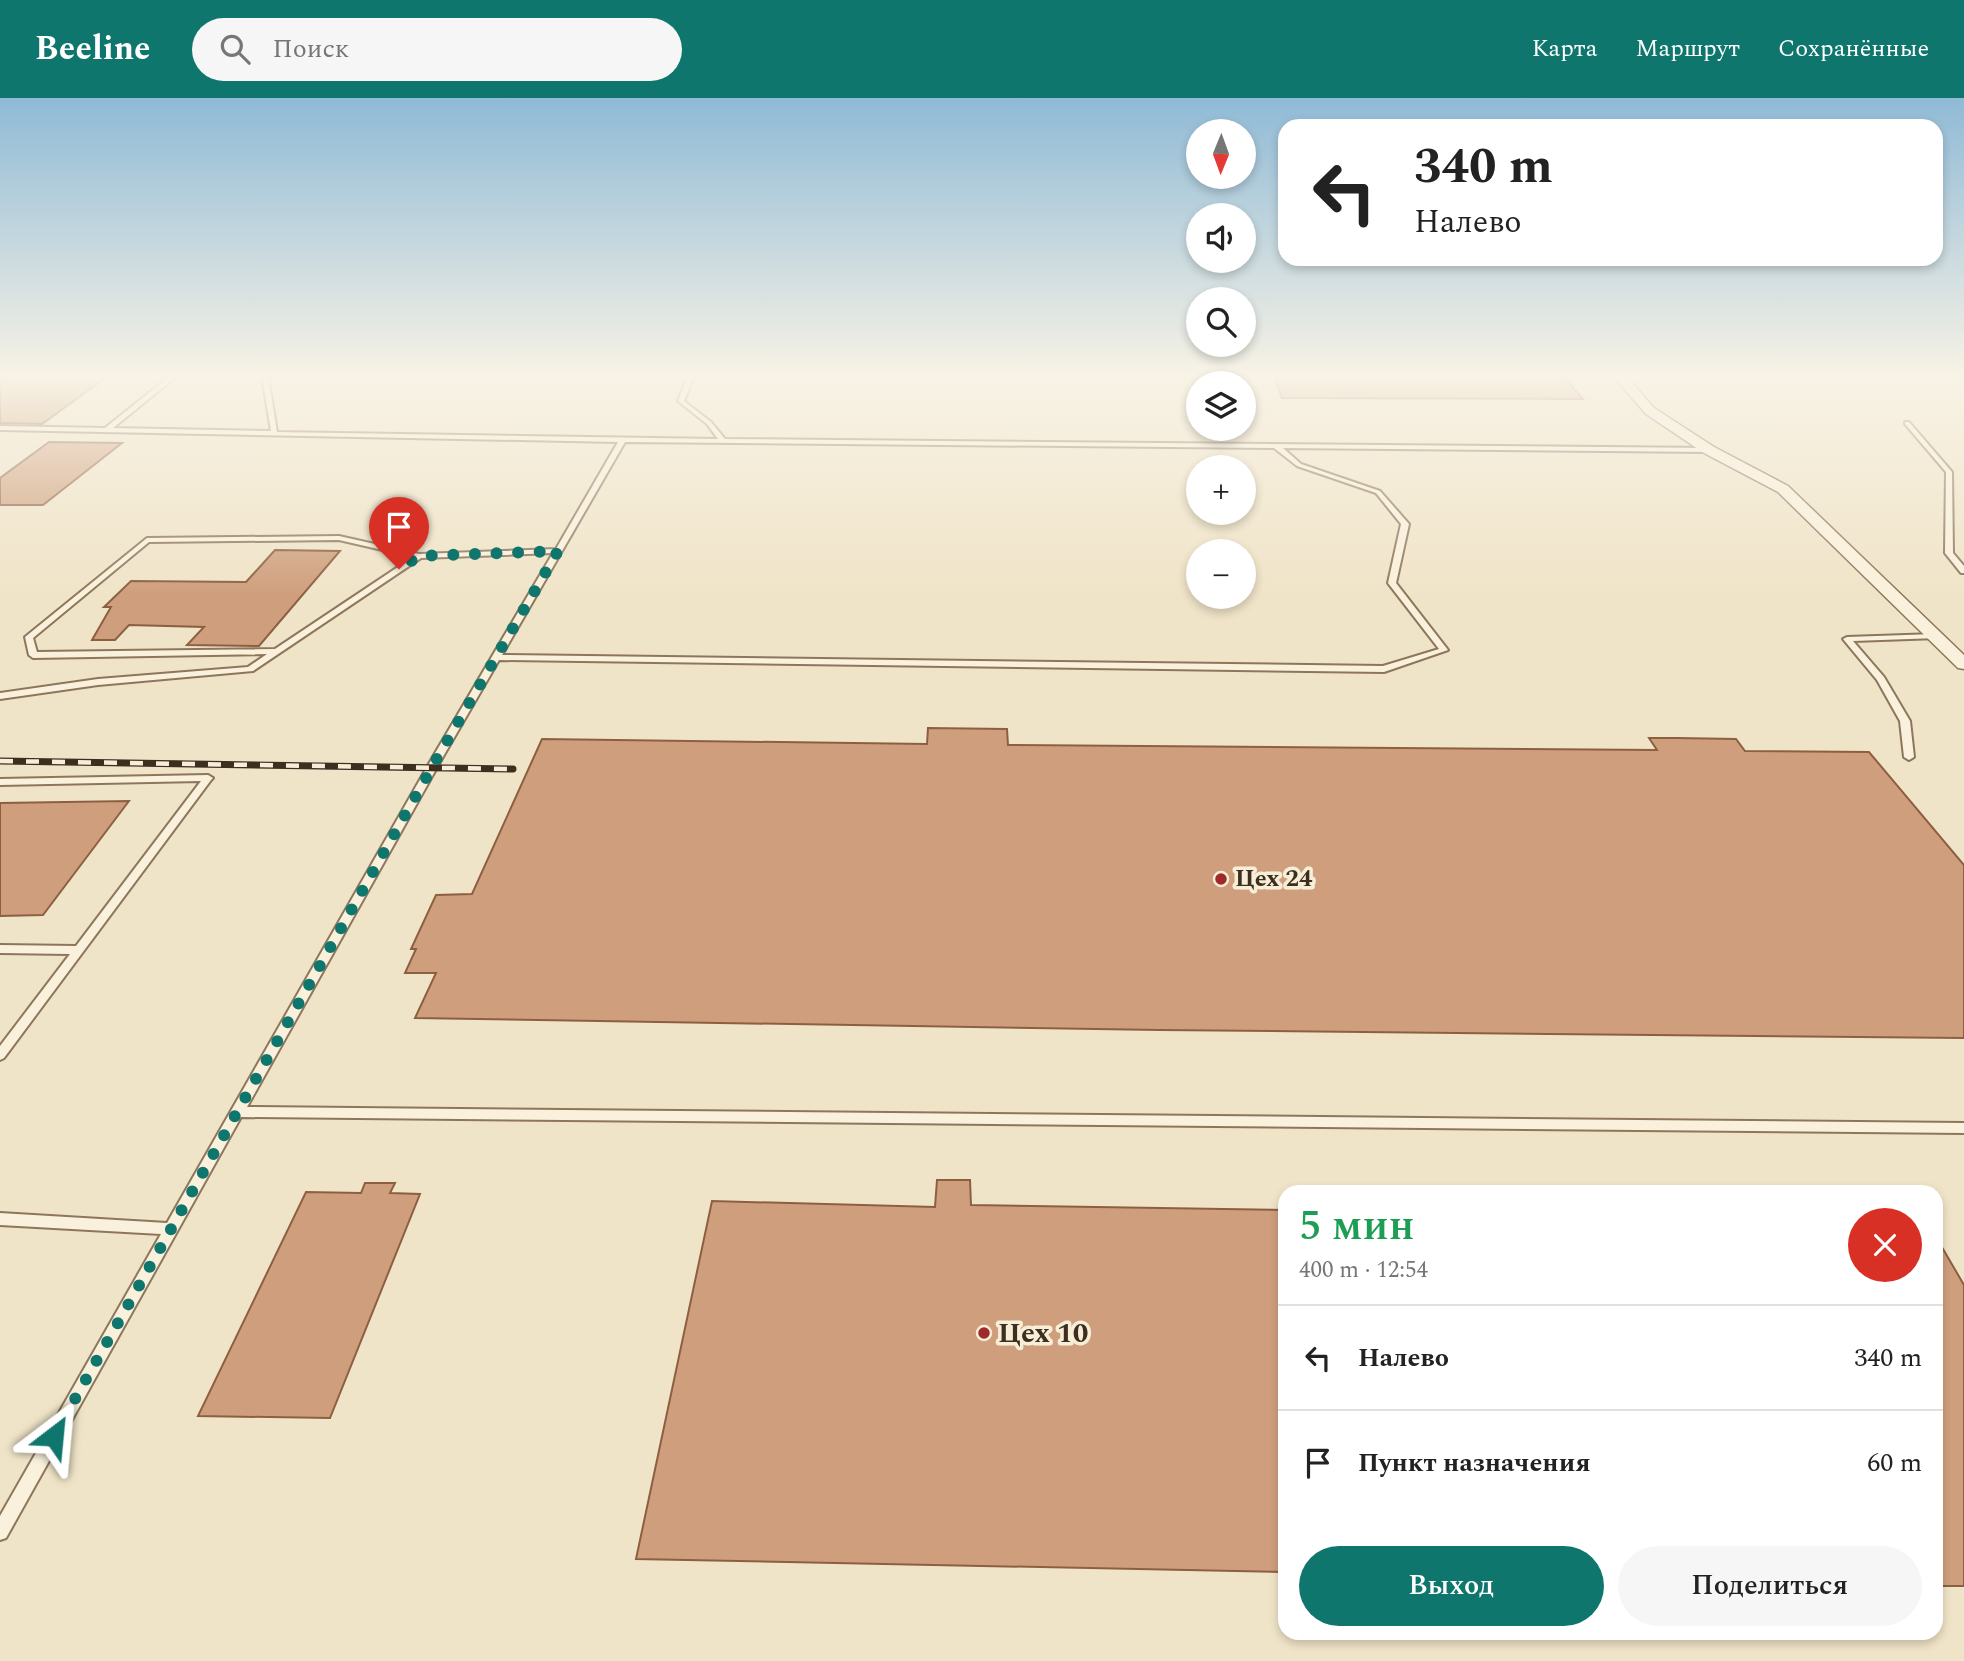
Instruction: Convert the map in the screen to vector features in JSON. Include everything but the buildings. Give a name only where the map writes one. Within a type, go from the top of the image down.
[{"type":"street","points":[[1709,450],[1783,489],[1964,664]]},
{"type":"lane","points":[[0,1532],[496,657],[618,449]]},
{"type":"lane","points":[[496,657],[1384,669],[1444,650],[1392,583],[1405,524],[1378,492],[1299,465],[1280,449]]},
{"type":"lane","points":[[1594,449],[1709,450]]},
{"type":"lane","points":[[1930,449],[1949,471],[1949,553],[1964,571]]},
{"type":"lane","points":[[276,651],[33,655],[29,637],[147,540],[339,538],[419,556],[558,551]]},
{"type":"lane","points":[[0,696],[98,682],[250,668],[419,556]]},
{"type":"lane","points":[[1909,757],[1906,721],[1881,679],[1847,639],[1935,636]]},
{"type":"lane","points":[[0,782],[208,778],[0,1055]]},
{"type":"lane","points":[[0,949],[79,950]]},
{"type":"lane","points":[[237,1112],[1964,1128]]},
{"type":"lane","points":[[0,1219],[171,1229]]},
{"type":"railway","points":[[0,761],[513,769]]},
{"type":"place","name":"Цех 24","points":[[1221,879]]},
{"type":"place","name":"Цех 10","points":[[984,1333]]},
{"type":"route","points":[[54,1436],[439,755],[558,551],[419,556],[399,569]]}]
